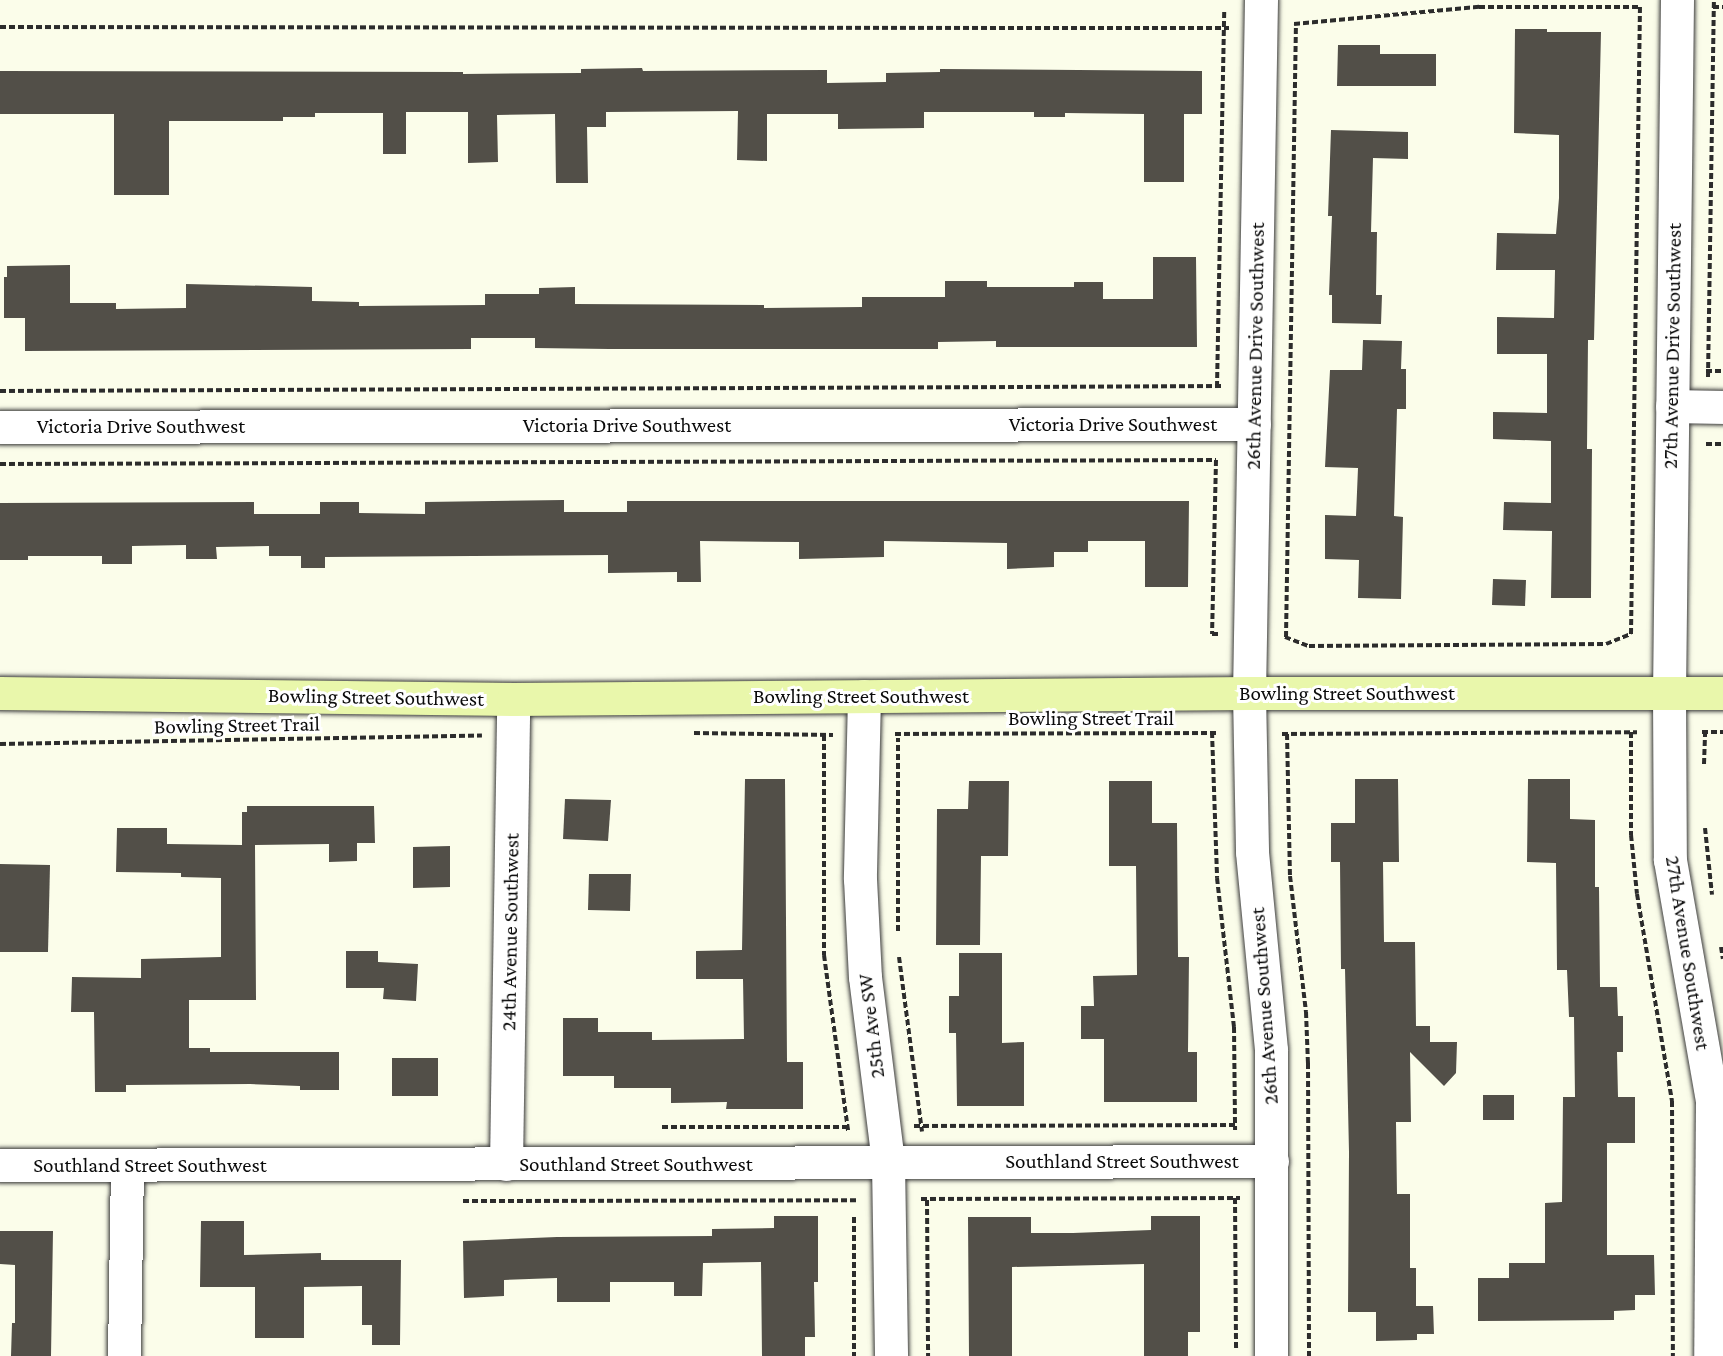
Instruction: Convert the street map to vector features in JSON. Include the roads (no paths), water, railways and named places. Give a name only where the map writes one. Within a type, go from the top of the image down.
[{"type":"main road","name":"Bowling Street Southwest","points":[[0,693],[513,699],[1249,693],[1723,693]]},
{"type":"street","name":"26th Avenue Drive Southwest","points":[[1249,693],[1261,0]]},
{"type":"street","name":"27th Avenue Drive Southwest","points":[[1662,3],[1672,406],[1669,693]]},
{"type":"street","points":[[1672,406],[1715,397]]},
{"type":"street","name":"Victoria Drive Southwest","points":[[0,427],[1254,424]]},
{"type":"street","name":"26th Avenue Southwest","points":[[1249,693],[1252,852],[1271,1050],[1271,1356]]},
{"type":"street","name":"27th Avenue Southwest","points":[[1669,693],[1670,860],[1712,1100],[1710,1356]]},
{"type":"street","name":"25th Ave SW","points":[[864,696],[860,879],[865,977],[888,1162],[891,1356]]},
{"type":"street","name":"24th Avenue Southwest","points":[[506,1164],[513,699]]},
{"type":"street","name":"Southland Street Southwest","points":[[0,1165],[1272,1161]]},
{"type":"street","points":[[124,1356],[127,1165]]}]
